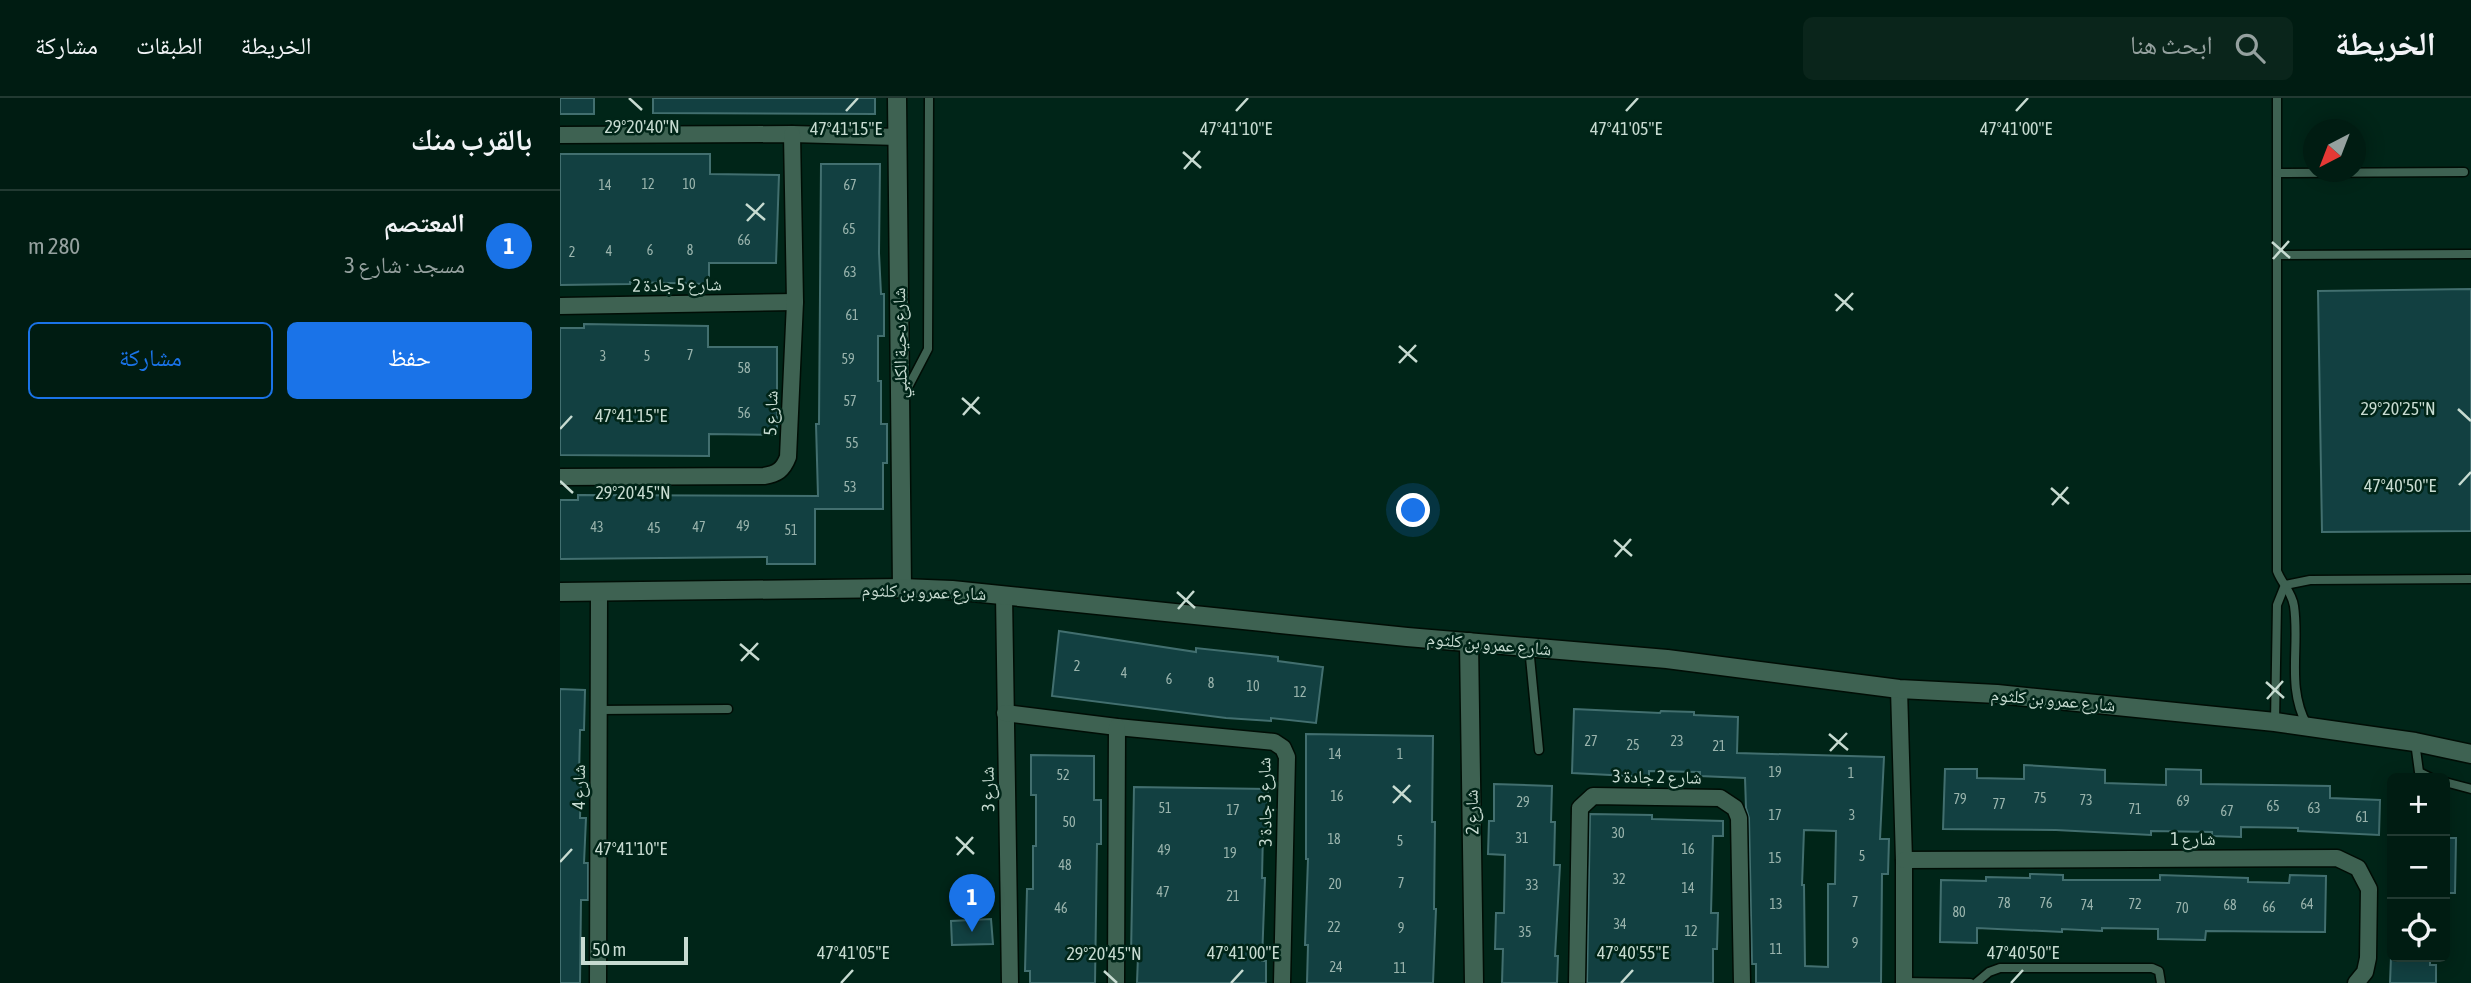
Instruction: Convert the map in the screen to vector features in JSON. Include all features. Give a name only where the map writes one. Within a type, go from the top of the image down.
[{"type":"street","name":"شارع دحية الكلبي","points":[[897,98],[902,588]]},
{"type":"street","points":[[560,135],[792,134],[898,137]]},
{"type":"street","name":"شارع 5","points":[[560,477],[764,476],[780,471],[788,457],[795,302],[792,134]]},
{"type":"street","name":"شارع 5 جادة 2","points":[[560,306],[795,302]]},
{"type":"street","name":"شارع عمرو بن كلثوم","points":[[560,592],[902,588],[1003,595],[1667,659],[1899,689],[1997,694],[2275,722],[2414,742],[2471,754]]},
{"type":"street","name":"شارع 4","points":[[598,983],[599,592]]},
{"type":"street","name":"شارع 3","points":[[1003,595],[1010,983]]},
{"type":"street","name":"شارع 2","points":[[1469,642],[1474,983]]},
{"type":"street","points":[[1899,689],[1904,982]]},
{"type":"street","name":"شارع 3 جادة 3","points":[[1005,713],[1274,742],[1283,748],[1287,757],[1282,983]]},
{"type":"street","points":[[1116,983],[1117,727]]},
{"type":"street","name":"شارع عمرو بن كلثوم","points":[[2414,742],[2471,743]]},
{"type":"street","name":"شارع 2 جادة 3","points":[[1577,983],[1580,808],[1593,796],[1720,798],[1735,808],[1739,818],[1742,983]]},
{"type":"street","name":"شارع 1","points":[[1904,860],[2337,858],[2358,868],[2369,889],[2368,958],[2365,972],[2356,983]]},
{"type":"lane","points":[[901,401],[928,349],[929,98]]},
{"type":"lane","points":[[2277,98],[2277,571],[2295,608],[2294,691],[2298,708],[2307,726]]},
{"type":"lane","points":[[2278,173],[2464,172]]},
{"type":"lane","points":[[2278,255],[2471,254]]},
{"type":"lane","points":[[2286,586],[2310,580],[2471,579]]},
{"type":"lane","points":[[2275,722],[2277,605],[2286,586]]},
{"type":"lane","points":[[1529,647],[1539,750]]},
{"type":"lane","points":[[599,710],[728,709]]},
{"type":"lane","points":[[2414,742],[2421,773]]},
{"type":"lane","points":[[2450,783],[2471,789]]},
{"type":"lane","points":[[1976,983],[1989,972],[2000,968],[2152,968],[2160,971],[2161,983]]},
{"type":"lane","points":[[1904,982],[1970,983]]},
{"type":"building","points":[[560,98],[594,98],[594,114],[560,114]]},
{"type":"building","points":[[653,98],[875,98],[875,114],[653,113]]},
{"type":"building","points":[[560,154],[710,154],[710,174],[779,175],[776,263],[709,263],[709,284],[630,282],[560,285]]},
{"type":"building","points":[[821,164],[880,164],[879,253],[881,294],[884,294],[884,336],[878,336],[878,381],[881,381],[881,424],[887,424],[887,463],[883,463],[883,509],[815,509],[815,564],[767,564],[767,557],[560,559],[560,500],[578,500],[578,495],[818,496],[816,424],[819,424]]},
{"type":"building","points":[[2471,289],[2471,531],[2322,532],[2318,291]]},
{"type":"building","points":[[584,324],[708,326],[708,347],[777,347],[777,435],[709,434],[709,456],[560,455],[560,328],[584,328]]},
{"type":"building","points":[[1059,631],[1196,652],[1196,648],[1278,657],[1278,661],[1323,667],[1316,723],[1271,718],[1271,721],[1226,718],[1052,696]]},
{"type":"building","points":[[560,689],[585,690],[584,730],[580,730],[579,777],[580,818],[586,818],[584,863],[588,863],[588,900],[581,900],[580,983],[560,983]]},
{"type":"building","points":[[1574,709],[1694,712],[1694,715],[1738,717],[1737,753],[1884,757],[1880,839],[1889,839],[1888,874],[1882,874],[1881,983],[1756,983],[1756,964],[1752,964],[1749,818],[1745,778],[1700,776],[1700,772],[1649,771],[1649,777],[1572,773]],"holes":[[[1804,830],[1836,831],[1835,884],[1828,884],[1828,967],[1805,966],[1802,885]]]},
{"type":"building","points":[[1306,734],[1433,736],[1432,822],[1435,822],[1436,909],[1433,983],[1307,983]]},
{"type":"building","points":[[1031,755],[1094,756],[1094,800],[1101,800],[1101,844],[1097,844],[1095,983],[1030,983],[1030,971],[1025,971],[1027,889],[1033,889],[1033,846],[1036,846],[1036,795],[1031,795]]},
{"type":"building","points":[[2024,765],[2105,770],[2105,783],[2166,785],[2166,769],[2201,770],[2201,784],[2330,786],[2330,798],[2380,800],[2379,835],[2298,831],[2298,828],[2241,827],[2241,837],[2212,836],[2212,832],[2151,831],[2151,835],[2056,830],[1943,829],[1945,769],[1977,769],[1977,778],[2024,779]]},
{"type":"building","points":[[1494,784],[1552,786],[1554,865],[1560,865],[1555,956],[1558,956],[1557,983],[1502,983],[1503,949],[1495,949],[1496,913],[1504,913],[1505,855],[1488,854],[1489,821],[1494,821]]},
{"type":"building","points":[[1134,787],[1268,789],[1262,878],[1265,878],[1262,961],[1266,961],[1266,983],[1137,983],[1138,956],[1131,956]]},
{"type":"building","points":[[1590,814],[1652,815],[1652,819],[1723,821],[1723,836],[1713,836],[1711,913],[1718,913],[1717,949],[1713,949],[1713,983],[1587,983]]},
{"type":"building","points":[[2450,838],[2456,838],[2455,893],[2450,893]]},
{"type":"building","points":[[2030,874],[2063,875],[2063,880],[2160,880],[2160,875],[2248,878],[2248,882],[2289,883],[2290,875],[2326,876],[2325,932],[2206,931],[2205,940],[2158,939],[2158,929],[2062,929],[2062,932],[1977,928],[1977,943],[1940,942],[1941,880],[1986,881],[1986,877],[2030,878]]},
{"type":"building","points":[[991,919],[993,944],[952,945],[951,921]]},
{"type":"building","points":[[2391,962],[2430,962],[2430,965],[2436,965],[2436,983],[2390,983]]},
{"type":"place","name":"المعتصم","points":[[972,932]]}]
